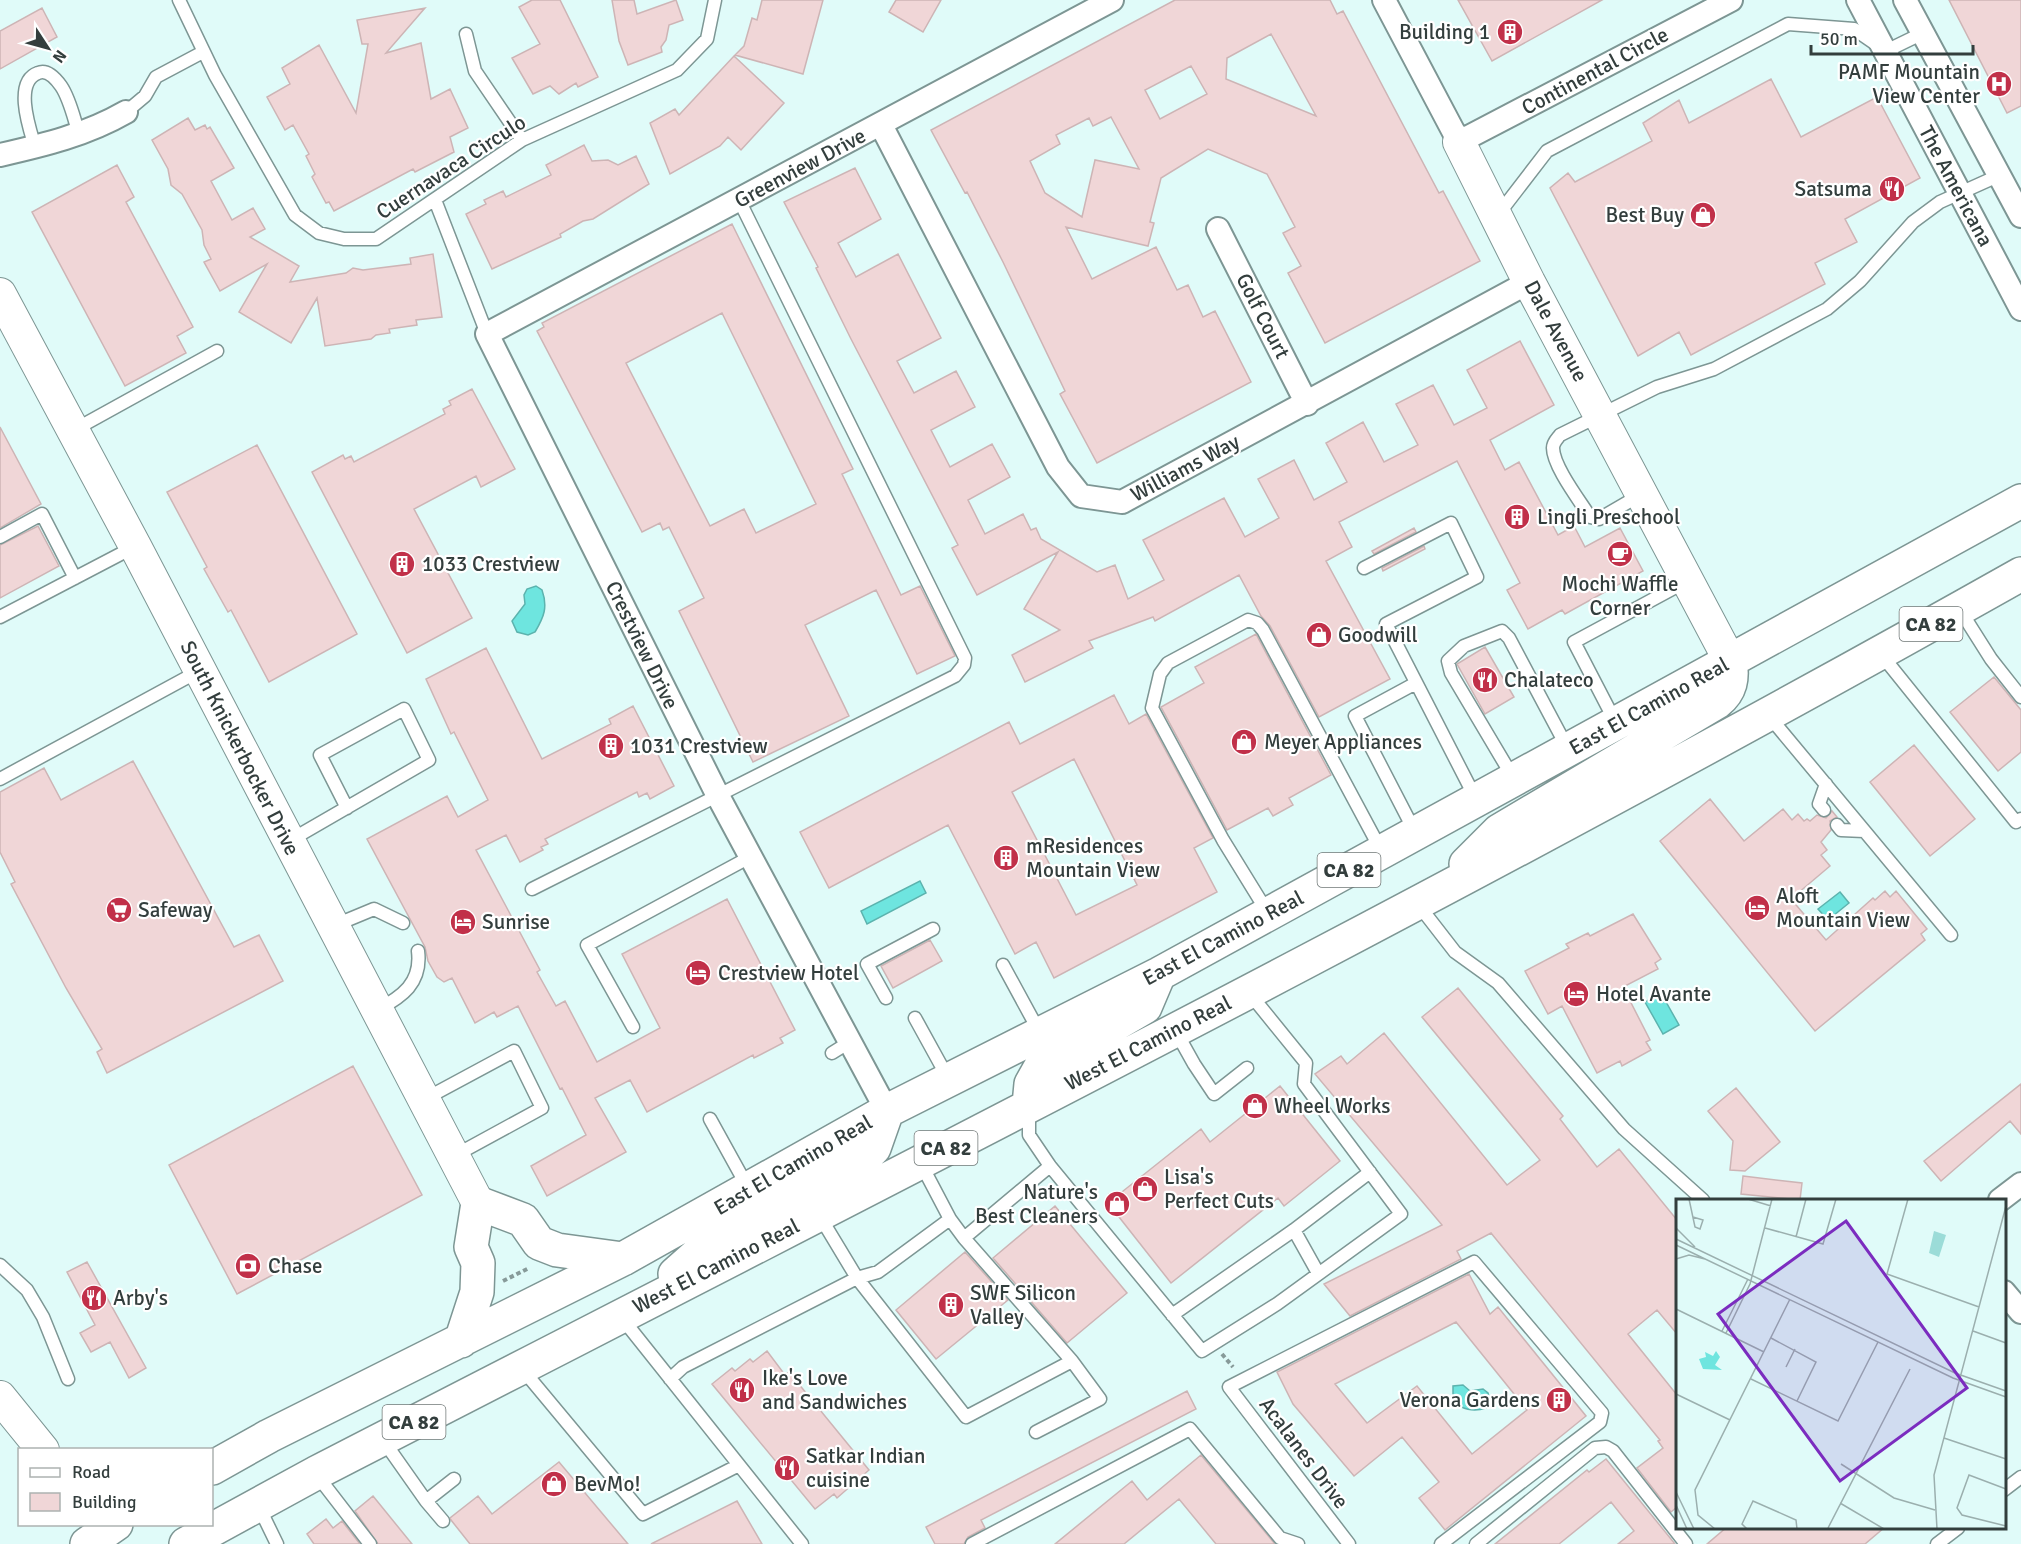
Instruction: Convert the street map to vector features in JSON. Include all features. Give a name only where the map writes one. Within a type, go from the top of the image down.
[{"type":"main road","name":"East El Camino Real","points":[[623,1259],[887,1111],[950,1082],[1159,974],[2021,501]]},
{"type":"main road","name":"CA 82","points":[[1248,991],[1768,714],[1959,609],[2018,581]]},
{"type":"main road","points":[[1444,887],[1499,831],[1726,696],[1733,675],[1730,662]]},
{"type":"main road","points":[[1029,1105],[1031,1084],[1040,1068],[1145,1007],[1159,974]]},
{"type":"main road","name":"West El Camino Real","points":[[186,1544],[520,1366],[1248,991]]},
{"type":"main road","points":[[632,1310],[710,1243],[863,1159],[874,1148],[887,1111]]},
{"type":"main road","points":[[461,1341],[477,1292],[478,1263],[471,1247],[478,1203],[523,1220],[539,1244],[557,1251],[623,1259]]},
{"type":"main road","name":"CA 82","points":[[213,1467],[269,1436],[623,1259]]},
{"type":"street","name":"Greenview Drive","points":[[487,334],[1112,0]]},
{"type":"street","name":"Dale Avenue","points":[[1384,0],[1460,142],[1529,282],[1602,416],[1730,662]]},
{"type":"street","name":"Continental Circle","points":[[1460,142],[1731,0]]},
{"type":"street","name":"The Americana","points":[[1858,0],[2021,309]]},
{"type":"street","name":"The Americana","points":[[1905,0],[2021,216]]},
{"type":"street","points":[[0,155],[99,128],[126,112]]},
{"type":"street","name":"Williams Way","points":[[881,125],[1058,467],[1081,495],[1122,502],[1529,282]]},
{"type":"street","name":"Golf Court","points":[[1218,229],[1307,404]]},
{"type":"street","name":"South Knickerbocker Drive","points":[[0,294],[135,546],[478,1203]]},
{"type":"street","name":"Crestview Drive","points":[[487,334],[717,796],[750,857],[840,1048],[887,1111]]},
{"type":"street","points":[[2001,1199],[2021,1184]]},
{"type":"street","points":[[2006,1294],[2021,1312]]},
{"type":"street","points":[[0,1397],[42,1448]]},
{"type":"lane","name":"Cuernavaca Circulo","points":[[179,0],[203,52],[295,215],[319,233],[344,239],[376,239],[522,140],[677,70],[707,39],[715,0]]},
{"type":"lane","points":[[1497,217],[1547,151],[1788,24],[1854,30],[1886,51],[1923,33]]},
{"type":"lane","points":[[466,34],[475,71],[522,140]]},
{"type":"lane","points":[[126,112],[145,96],[156,77],[203,52]]},
{"type":"lane","points":[[35,147],[26,114],[25,91],[31,78],[38,72],[46,72],[54,77],[62,88],[79,134]]},
{"type":"lane","points":[[1642,494],[1599,519],[1590,517],[1557,463],[1553,449],[1555,442],[1560,435],[1657,387],[1714,369],[1827,309],[1860,281],[1913,222],[1940,202],[2000,176]]},
{"type":"lane","name":"Crestview Drive","points":[[435,200],[487,334]]},
{"type":"lane","points":[[532,889],[955,676],[964,665],[965,658],[740,200]]},
{"type":"lane","points":[[72,431],[217,351]]},
{"type":"lane","points":[[0,537],[42,514],[75,578]]},
{"type":"lane","points":[[1364,568],[1450,523],[1476,577],[1386,624],[1477,800]]},
{"type":"lane","points":[[0,617],[135,546]]},
{"type":"lane","points":[[1617,723],[1574,642],[1688,581]]},
{"type":"lane","points":[[1959,609],[1991,659],[2021,697]]},
{"type":"lane","points":[[1268,914],[1258,893],[1223,840],[1152,708],[1161,674],[1168,663],[1248,620],[1257,623],[1263,630],[1382,852]]},
{"type":"lane","points":[[1515,779],[1451,673],[1448,661],[1464,646],[1502,631],[1509,638],[1568,750]]},
{"type":"lane","points":[[1879,652],[2016,822],[2021,819]]},
{"type":"lane","points":[[0,779],[200,670]]},
{"type":"lane","points":[[1415,833],[1355,716],[1416,683]]},
{"type":"lane","points":[[288,842],[347,808],[429,760],[404,709],[320,755],[347,808]]},
{"type":"lane","points":[[1768,714],[1951,935]]},
{"type":"lane","points":[[1824,810],[1819,804],[1826,784]]},
{"type":"lane","points":[[1837,825],[1841,830],[1864,831]]},
{"type":"lane","points":[[633,1027],[587,945],[750,857]]},
{"type":"lane","points":[[1416,902],[1455,952],[1498,983],[1624,1129],[1702,1199]]},
{"type":"lane","points":[[333,926],[374,909],[403,923]]},
{"type":"lane","points":[[886,998],[867,964],[933,929]]},
{"type":"lane","points":[[376,1011],[402,996],[420,964],[418,951]]},
{"type":"lane","points":[[1003,966],[1041,1034]]},
{"type":"lane","points":[[1029,1105],[1029,1135],[1050,1166],[1202,1351],[1277,1304],[1401,1214],[1304,1084],[1306,1063],[1248,991]]},
{"type":"lane","points":[[915,1018],[950,1082]]},
{"type":"lane","points":[[1174,1029],[1214,1094],[1247,1068]]},
{"type":"lane","points":[[423,1100],[514,1051],[543,1108],[453,1156]]},
{"type":"lane","points":[[710,1119],[749,1190]]},
{"type":"lane","points":[[919,1161],[950,1219],[964,1238],[1072,1361],[1100,1399],[1036,1432]]},
{"type":"lane","points":[[964,1238],[1050,1166]]},
{"type":"lane","points":[[1172,1315],[1294,1230],[1370,1172]]},
{"type":"lane","points":[[818,1214],[857,1278],[966,1418],[1072,1361]]},
{"type":"lane","points":[[670,1379],[683,1367],[857,1278],[878,1272],[950,1219]]},
{"type":"lane","points":[[1294,1230],[1318,1273]]},
{"type":"lane","name":"Acalanes Drive","points":[[1349,1544],[1229,1386],[1474,1263],[1602,1413],[1600,1422],[1442,1544]]},
{"type":"lane","points":[[0,1265],[27,1290],[43,1317],[68,1379]]},
{"type":"lane","points":[[632,1310],[670,1379],[802,1544]]},
{"type":"lane","points":[[520,1366],[643,1514],[739,1465]]},
{"type":"lane","points":[[972,1544],[1190,1429],[1280,1538],[1298,1544]]},
{"type":"lane","points":[[382,1439],[443,1521]]},
{"type":"lane","points":[[1476,1544],[1595,1448],[1606,1447],[1613,1451],[1686,1544]]},
{"type":"lane","points":[[316,1473],[370,1544]]},
{"type":"lane","points":[[2006,1488],[2021,1477]]},
{"type":"lane","points":[[426,1501],[454,1479]]},
{"type":"lane","points":[[258,1504],[277,1544]]},
{"type":"lane","points":[[1937,1544],[1956,1529]]},
{"type":"path","points":[[500,1282],[536,1264]]},
{"type":"water","points":[[536,586],[542,590],[545,602],[541,622],[535,632],[528,635],[517,632],[512,621],[525,604],[524,595],[527,589]]},
{"type":"water","points":[[920,881],[926,893],[867,924],[861,911]]},
{"type":"water","points":[[1840,892],[1849,903],[1828,920],[1818,909]]},
{"type":"water","points":[[1661,993],[1679,1025],[1663,1034],[1645,1002]]},
{"type":"water","points":[[1463,1385],[1470,1391],[1483,1389],[1488,1393],[1490,1401],[1486,1408],[1468,1409],[1453,1400],[1453,1386]]},
{"type":"building","points":[[532,0],[560,0],[598,77],[578,87],[576,83],[559,94],[550,86],[533,94],[512,58],[540,44],[519,7]]},
{"type":"building","points":[[612,0],[634,0],[637,14],[676,0],[683,20],[669,25],[666,40],[661,47],[662,52],[628,65],[619,41]]},
{"type":"building","points":[[762,0],[823,0],[803,74],[735,55],[744,46],[752,18],[757,20]]},
{"type":"building","points":[[896,0],[941,0],[923,32],[889,12]]},
{"type":"building","points":[[1175,0],[1330,0],[1337,14],[1343,11],[1439,193],[1443,191],[1480,261],[1325,343],[1288,273],[1301,266],[1283,233],[1295,227],[1267,174],[1208,149],[1161,178],[1150,222],[1154,223],[1148,246],[1066,227],[1092,279],[1156,247],[1177,290],[1188,285],[1203,317],[1215,311],[1251,382],[1097,463],[1060,394],[1065,391],[1003,262],[967,192],[965,193],[931,130]],"holes":[[[1271,34],[1316,116],[1226,79],[1227,58]],[[1191,66],[1207,94],[1160,119],[1145,90]],[[1111,117],[1139,169],[1095,160],[1082,217],[1045,193],[1030,161],[1060,144],[1056,135],[1089,118],[1093,126]]]},
{"type":"building","name":"Building 1","points":[[1458,0],[1602,0],[1492,61]]},
{"type":"building","name":"PAMF Mountain View Center","points":[[1949,0],[2021,0],[2021,106],[2007,113]]},
{"type":"building","points":[[42,8],[57,37],[0,69],[0,31]]},
{"type":"building","points":[[425,8],[386,53],[421,43],[431,99],[450,89],[468,128],[450,137],[454,152],[415,172],[413,169],[334,211],[329,202],[326,203],[312,177],[315,174],[306,156],[309,154],[293,125],[285,130],[267,97],[290,84],[282,68],[319,45],[356,113],[368,44],[362,44],[357,20]]},
{"type":"building","points":[[734,56],[784,103],[741,150],[728,137],[720,146],[670,174],[650,123],[675,109],[679,115]]},
{"type":"building","name":"Best Buy","points":[[1771,79],[1801,137],[1877,97],[1920,178],[1845,219],[1857,242],[1815,263],[1825,284],[1691,355],[1679,332],[1638,356],[1550,188],[1568,173],[1575,182],[1652,141],[1643,123],[1679,100],[1689,123]]},
{"type":"building","points":[[188,118],[195,130],[205,125],[207,129],[210,127],[234,168],[211,181],[232,220],[253,208],[265,229],[250,237],[299,266],[290,282],[346,273],[353,268],[363,270],[411,264],[410,258],[433,254],[442,317],[416,320],[417,325],[389,329],[390,333],[376,335],[371,339],[325,346],[317,298],[291,343],[239,312],[267,264],[220,291],[204,262],[211,259],[204,245],[202,230],[182,194],[171,185],[168,169],[152,140]]},
{"type":"building","points":[[584,145],[592,161],[608,160],[618,165],[636,156],[649,184],[593,219],[583,221],[560,234],[561,237],[492,269],[466,214],[486,204],[484,200],[503,191],[506,197],[551,175],[546,165]]},
{"type":"building","points":[[117,165],[134,197],[126,202],[193,327],[177,336],[186,353],[125,386],[32,212]]},
{"type":"building","points":[[855,168],[881,219],[838,243],[856,277],[898,254],[941,338],[897,361],[914,393],[956,371],[975,407],[931,430],[950,467],[992,444],[1010,477],[968,500],[985,534],[1023,514],[1031,530],[1036,528],[1041,539],[1097,572],[1115,565],[1128,599],[1164,580],[1143,540],[1224,498],[1245,537],[1279,518],[1258,479],[1294,460],[1314,500],[1347,482],[1326,443],[1363,422],[1384,462],[1418,445],[1396,404],[1433,385],[1454,425],[1487,408],[1467,370],[1520,341],[1554,405],[1490,440],[1505,470],[1519,462],[1558,535],[1574,526],[1585,547],[1620,528],[1643,571],[1565,614],[1562,610],[1528,629],[1507,590],[1520,583],[1457,461],[1339,522],[1352,547],[1326,561],[1390,679],[1319,717],[1270,626],[1261,616],[1239,575],[1155,621],[1153,617],[1089,641],[1093,648],[1025,682],[1012,655],[1060,630],[1024,609],[1058,552],[977,595],[952,548],[958,545],[851,339],[816,268],[818,267],[784,202]]},
{"type":"building","points":[[732,224],[853,469],[842,474],[901,595],[920,586],[955,656],[917,674],[876,590],[805,625],[849,716],[753,762],[679,611],[704,598],[669,527],[663,530],[660,523],[642,532],[537,331],[544,327],[542,323]],"holes":[[[722,313],[816,504],[756,533],[744,509],[710,526],[626,363]]]},
{"type":"building","name":"1033 Crestview","points":[[472,389],[515,469],[481,487],[476,476],[414,509],[472,618],[407,653],[312,472],[343,455],[345,459],[351,456],[354,462],[445,414],[443,409],[451,405],[449,401]]},
{"type":"building","points":[[0,427],[41,504],[0,528]]},
{"type":"building","points":[[257,445],[357,634],[269,682],[231,610],[228,612],[204,569],[207,567],[167,492]]},
{"type":"building","points":[[38,526],[59,566],[0,598],[0,545]]},
{"type":"building","points":[[1414,528],[1416,532],[1374,554],[1372,551]]},
{"type":"building","points":[[1424,546],[1425,549],[1383,571],[1382,568]]},
{"type":"building","name":"Meyer Appliances","points":[[1256,634],[1331,775],[1289,798],[1293,805],[1273,816],[1268,808],[1227,830],[1161,707],[1204,683],[1195,667]]},
{"type":"building","name":"Chalateco","points":[[1485,647],[1514,697],[1485,714],[1457,664]]},
{"type":"building","points":[[486,648],[542,759],[611,724],[609,719],[633,706],[674,786],[650,799],[647,793],[639,797],[637,792],[545,839],[548,844],[541,847],[543,850],[520,862],[506,835],[476,850],[540,970],[537,972],[556,1006],[565,1001],[597,1062],[660,1028],[622,954],[727,899],[795,1030],[780,1038],[783,1043],[754,1058],[753,1055],[647,1112],[630,1080],[595,1098],[626,1152],[547,1196],[531,1166],[586,1135],[518,1006],[497,1017],[494,1012],[475,1023],[452,978],[444,982],[437,977],[428,961],[425,947],[367,839],[447,796],[458,817],[488,800],[454,732],[451,734],[426,679]]},
{"type":"building","points":[[1994,677],[2021,710],[2021,752],[1998,771],[1950,712]]},
{"type":"building","name":"mResidences Mountain View","points":[[1114,695],[1129,724],[1146,714],[1213,838],[1194,848],[1217,892],[1054,978],[1036,942],[1015,954],[948,825],[829,888],[800,832],[1009,722],[1020,744]],"holes":[[[1074,759],[1137,885],[1076,915],[1012,792]]]},
{"type":"building","points":[[1914,745],[1975,819],[1930,856],[1870,782]]},
{"type":"building","name":"Safeway","points":[[133,761],[234,947],[259,935],[283,981],[107,1073],[97,1052],[102,1049],[66,988],[11,884],[15,882],[0,852],[0,792],[44,768],[61,800]]},
{"type":"building","name":"Aloft Mountain View","points":[[1710,799],[1744,841],[1783,809],[1792,820],[1798,814],[1804,821],[1807,819],[1810,821],[1817,815],[1826,818],[1832,811],[1837,817],[1830,821],[1831,830],[1821,842],[1827,850],[1821,855],[1830,866],[1791,899],[1826,940],[1873,898],[1875,900],[1885,891],[1890,897],[1896,891],[1927,929],[1921,934],[1925,940],[1815,1031],[1660,841]]},
{"type":"building","name":"Hotel Avante","points":[[1633,914],[1661,959],[1655,963],[1658,969],[1623,987],[1650,1040],[1646,1042],[1651,1050],[1622,1066],[1620,1061],[1597,1073],[1562,1006],[1548,1014],[1525,971],[1569,948],[1566,944],[1588,933],[1590,936]]},
{"type":"building","points":[[930,940],[942,961],[893,988],[881,966]]},
{"type":"building","points":[[1458,988],[1563,1116],[1560,1119],[1597,1167],[1619,1149],[1676,1219],[1676,1333],[1657,1310],[1628,1334],[1676,1394],[1676,1508],[1671,1512],[1637,1468],[1663,1448],[1658,1441],[1660,1440],[1491,1233],[1457,1251],[1461,1259],[1350,1316],[1324,1284],[1442,1225],[1315,1074],[1341,1056],[1347,1064],[1384,1033],[1507,1185],[1540,1160],[1422,1017]]},
{"type":"building","points":[[353,1066],[422,1195],[237,1294],[169,1165]]},
{"type":"building","points":[[2021,1084],[2021,1134],[2010,1121],[1941,1181],[1924,1161]]},
{"type":"building","points":[[1280,1086],[1340,1161],[1284,1206],[1278,1198],[1171,1283],[1108,1203],[1201,1129],[1210,1142]]},
{"type":"building","points":[[1736,1088],[1780,1142],[1745,1171],[1730,1170],[1733,1141],[1708,1111]]},
{"type":"building","points":[[1743,1176],[1802,1183],[1800,1199],[1741,1194]]},
{"type":"building","points":[[1055,1206],[1127,1293],[1067,1343],[993,1258]]},
{"type":"building","name":"SWF Silicon Valley","points":[[965,1252],[1008,1300],[936,1359],[896,1310]]},
{"type":"building","name":"Arby's","points":[[87,1262],[146,1368],[129,1378],[110,1342],[91,1352],[80,1333],[95,1325],[67,1272]]},
{"type":"building","name":"Verona Gardens","points":[[1469,1274],[1490,1314],[1498,1307],[1586,1416],[1445,1530],[1419,1498],[1439,1482],[1402,1437],[1354,1476],[1293,1404],[1277,1372]],"holes":[[[1456,1322],[1527,1410],[1472,1454],[1417,1386],[1367,1423],[1335,1384]]]},
{"type":"building","points":[[767,1351],[785,1375],[789,1372],[869,1470],[837,1498],[834,1494],[815,1509],[712,1384],[732,1368],[735,1371],[750,1359],[753,1362]]},
{"type":"building","points":[[1187,1391],[1196,1409],[981,1520],[985,1528],[968,1537],[964,1544],[935,1544],[926,1527]]},
{"type":"building","points":[[1201,1455],[1275,1544],[1216,1544],[1179,1499],[1124,1544],[1055,1544],[1132,1481],[1147,1500]]},
{"type":"building","points":[[1606,1459],[1675,1544],[1618,1544],[1634,1531],[1611,1502],[1559,1544],[1495,1544],[1587,1470],[1589,1472]]},
{"type":"building","name":"BevMo!","points":[[559,1462],[628,1544],[470,1544],[451,1520],[450,1518],[478,1496],[492,1514]]},
{"type":"building","points":[[373,1496],[412,1544],[378,1544],[355,1511]]},
{"type":"building","name":"BevMo!","points":[[737,1501],[762,1544],[651,1544]]},
{"type":"building","points":[[326,1519],[333,1528],[342,1521],[360,1544],[314,1544],[307,1534]]},
{"type":"building","points":[[1725,1529],[1883,1529],[1865,1544],[1707,1544]]},
{"type":"place","name":"Building 1","points":[[1510,32]]},
{"type":"place","name":"PAMF Mountain View Center","points":[[1999,84]]},
{"type":"place","name":"Satsuma","points":[[1892,189]]},
{"type":"place","name":"Best Buy","points":[[1703,215]]},
{"type":"place","name":"Lingli Preschool","points":[[1517,517]]},
{"type":"place","name":"Mochi Waffle Corner","points":[[1620,554]]},
{"type":"place","name":"1033 Crestview","points":[[402,564]]},
{"type":"place","name":"Goodwill","points":[[1319,635]]},
{"type":"place","name":"Chalateco","points":[[1485,680]]},
{"type":"place","name":"Meyer Appliances","points":[[1244,742]]},
{"type":"place","name":"1031 Crestview","points":[[611,746]]},
{"type":"place","name":"mResidences Mountain View","points":[[1006,858]]},
{"type":"place","name":"Aloft Mountain View","points":[[1757,908]]},
{"type":"place","name":"Safeway","points":[[119,910]]},
{"type":"place","name":"Sunrise","points":[[463,922]]},
{"type":"place","name":"Crestview Hotel","points":[[698,973]]},
{"type":"place","name":"Hotel Avante","points":[[1576,994]]},
{"type":"place","name":"Wheel Works","points":[[1255,1106]]},
{"type":"place","name":"Lisa's Perfect Cuts","points":[[1145,1189]]},
{"type":"place","name":"Nature's Best Cleaners","points":[[1117,1204]]},
{"type":"place","name":"Chase","points":[[248,1266]]},
{"type":"place","name":"Arby's","points":[[94,1298]]},
{"type":"place","name":"SWF Silicon Valley","points":[[951,1305]]},
{"type":"place","name":"Ike's Love and Sandwiches","points":[[742,1390]]},
{"type":"place","name":"Verona Gardens","points":[[1559,1400]]},
{"type":"place","name":"Satkar Indian cuisine","points":[[787,1468]]},
{"type":"place","name":"BevMo!","points":[[554,1484]]}]
